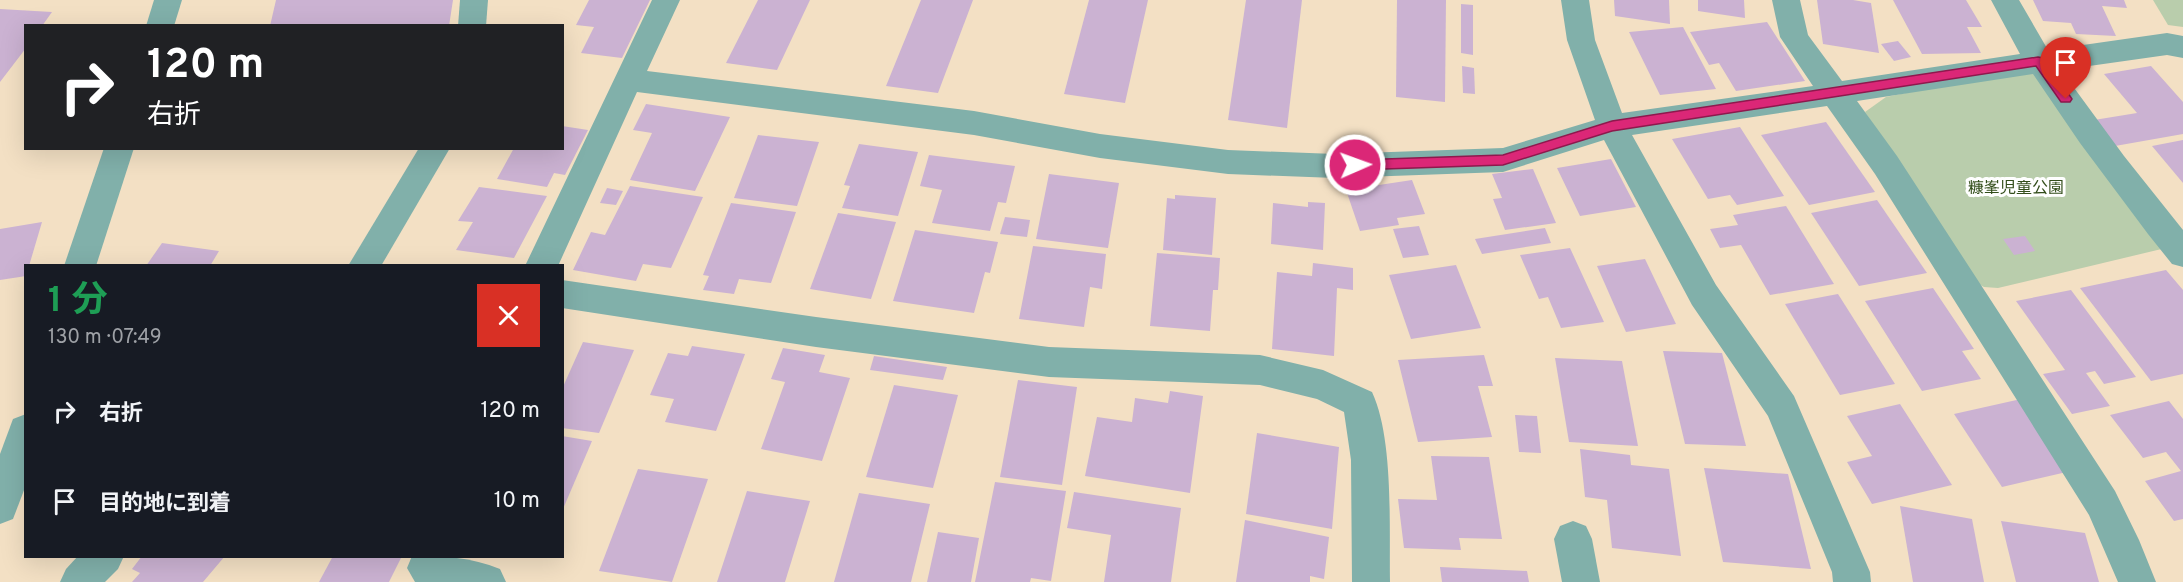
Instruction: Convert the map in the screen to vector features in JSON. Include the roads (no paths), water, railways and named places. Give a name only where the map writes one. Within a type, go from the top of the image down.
[{"type":"street","points":[[161,24],[168,0]]},
{"type":"street","points":[[472,24],[474,0]]},
{"type":"street","points":[[542,264],[666,0]]},
{"type":"street","points":[[1575,0],[1581,40],[1612,126],[1704,295],[1782,407],[1851,572],[1852,582]]},
{"type":"street","points":[[1786,0],[1794,37],[1886,165],[2102,503],[2137,582]]},
{"type":"street","points":[[2005,0],[2038,61],[2120,175],[2183,254]]},
{"type":"street","points":[[628,80],[963,121],[1100,146],[1228,162],[1335,166],[1503,160],[1612,126],[2038,61],[2167,44],[2183,47]]},
{"type":"street","points":[[81,264],[118,150]]},
{"type":"street","points":[[365,264],[434,150]]},
{"type":"street","points":[[564,294],[816,332],[1049,362],[1260,370],[1323,385],[1360,403],[1370,460],[1371,582]]},
{"type":"street","points":[[0,507],[24,436]]},
{"type":"street","points":[[1573,539],[1581,582]]},
{"type":"street","points":[[79,582],[103,558]]},
{"type":"street","points":[[425,569],[487,582]]},
{"type":"park label","name":"糠峯児童公園","points":[[2016,187]]}]
